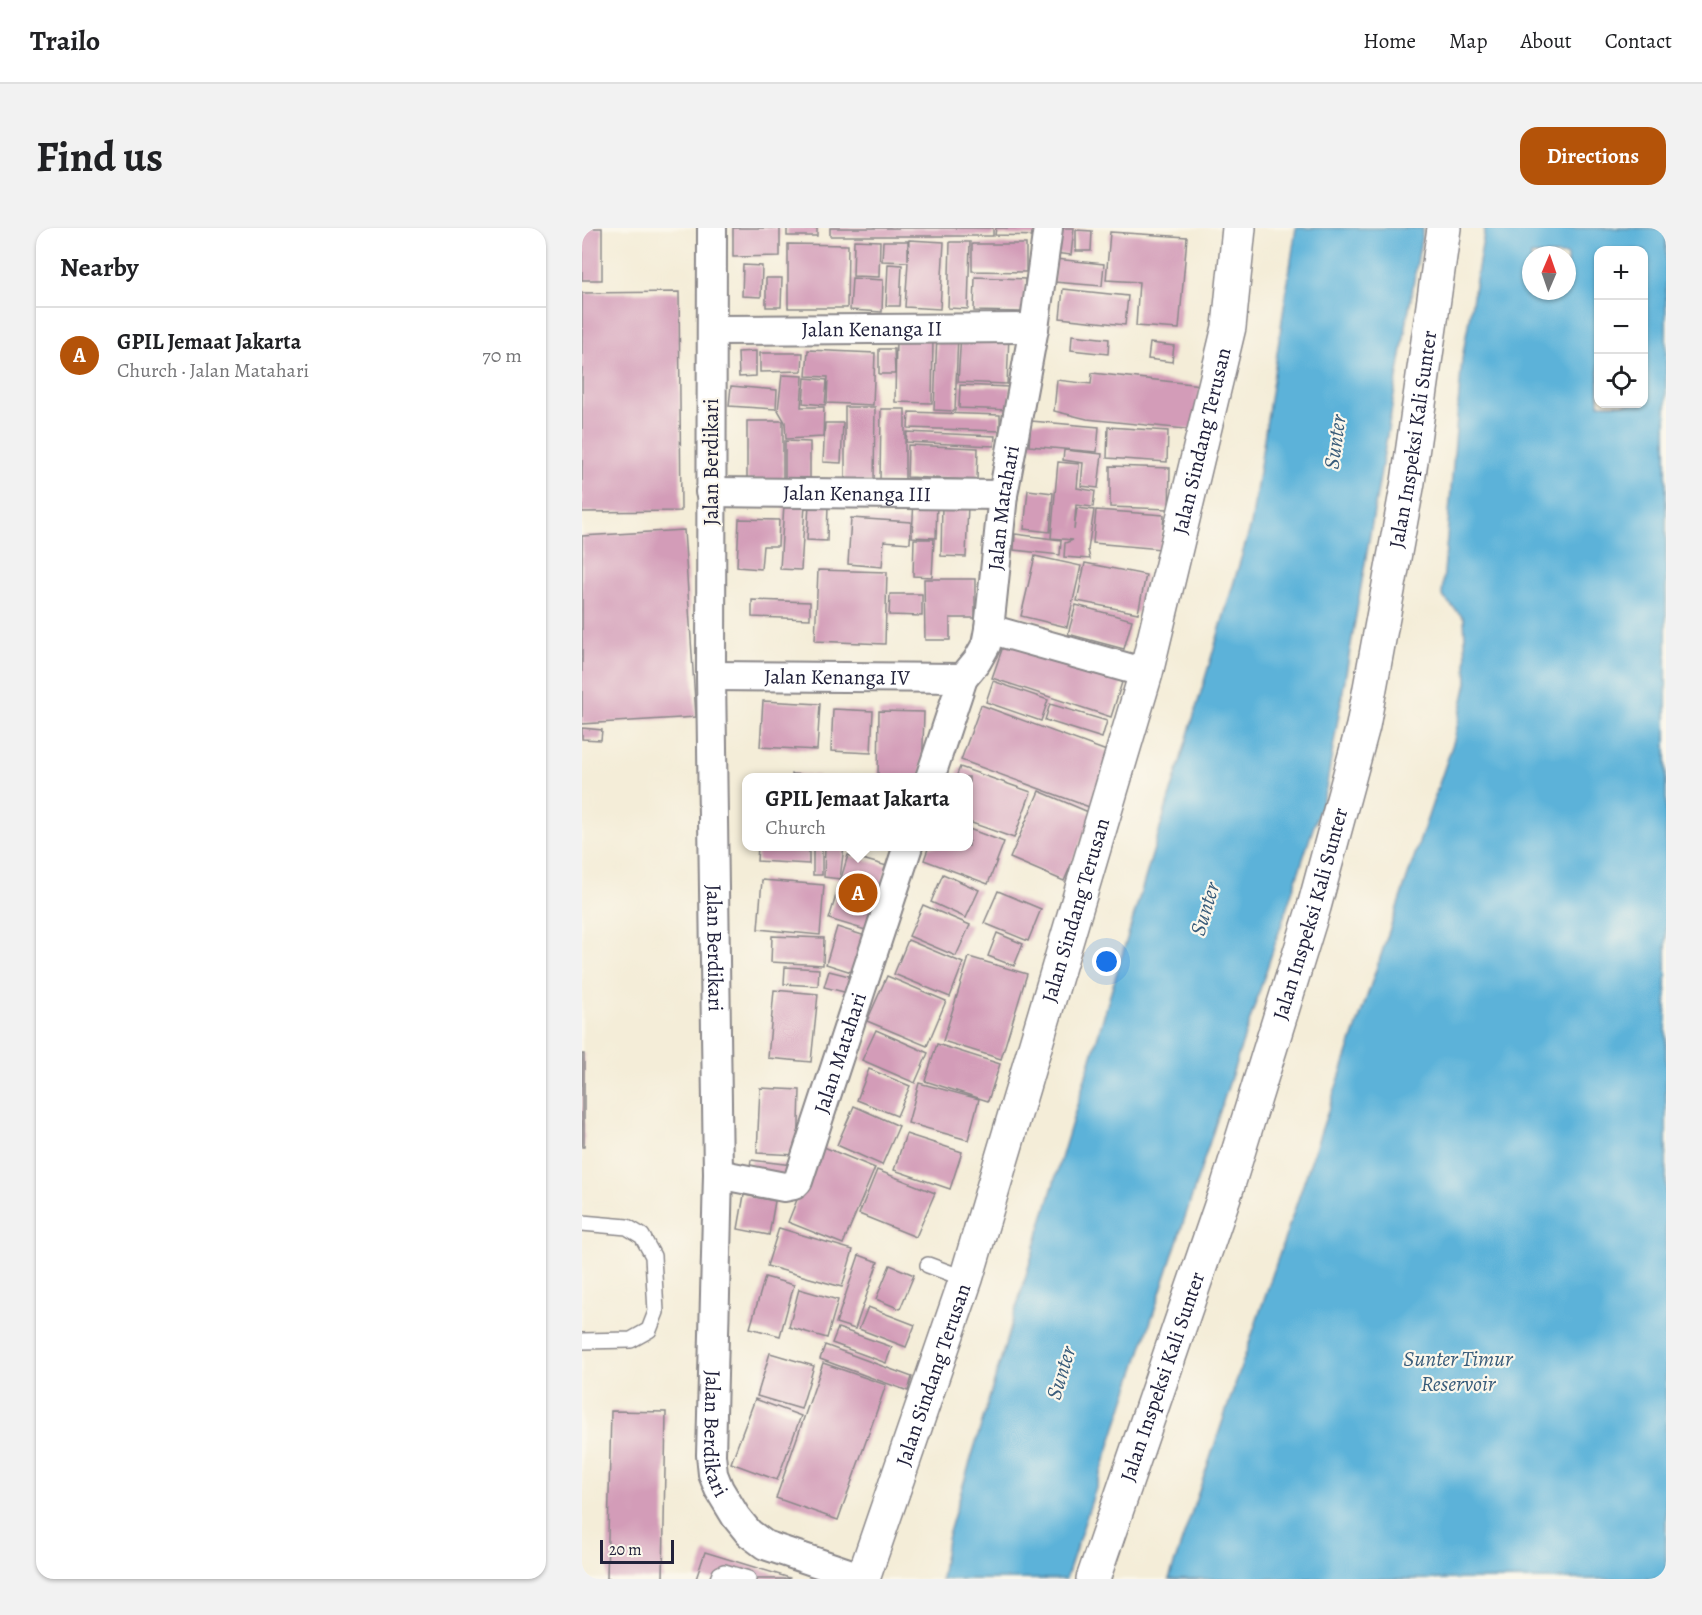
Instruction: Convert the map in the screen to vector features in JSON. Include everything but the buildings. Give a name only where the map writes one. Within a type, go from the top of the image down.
[{"type":"street","name":"Jalan Berdikari","points":[[712,228],[711,676],[718,1174],[711,1455],[713,1474],[736,1517],[749,1533],[765,1545],[863,1579]]},
{"type":"street","name":"Jalan Matahari","points":[[931,773],[963,678],[986,645],[1003,495],[1034,328],[1048,228]]},
{"type":"street","name":"Jalan Sindang Terusan","points":[[863,1579],[966,1279],[1146,673],[1228,327],[1239,228]]},
{"type":"street","name":"Jalan Inspeksi Kali Sunter","points":[[1093,1579],[1228,1185],[1314,907],[1363,726],[1408,482],[1444,228]]},
{"type":"street","name":"Jalan Kenanga II","points":[[712,330],[1034,328]]},
{"type":"street","name":"Jalan Kenanga III","points":[[710,492],[1003,495]]},
{"type":"street","points":[[989,629],[1146,673]]},
{"type":"street","name":"Jalan Kenanga IV","points":[[711,676],[963,678]]},
{"type":"street","name":"Jalan Matahari","points":[[718,1174],[784,1186],[794,1185],[798,1181],[906,851]]},
{"type":"lane","points":[[582,1223],[627,1227],[642,1236],[653,1256],[656,1312],[649,1330],[631,1340],[582,1341]]},
{"type":"lane","points":[[928,1265],[966,1279]]},
{"type":"lane","points":[[718,1579],[724,1572],[748,1579]]},
{"type":"water","name":"Sunter","points":[[1296,228],[1423,228],[1326,789],[1066,1579],[941,1579],[947,1539],[1251,525]]},
{"type":"water","name":"Sunter Timur Reservoir","points":[[1485,228],[1666,228],[1666,1579],[1169,1579],[1454,740],[1467,683],[1464,618],[1442,596],[1462,359]]},
{"type":"place","name":"GPIL Jemaat Jakarta","points":[[858,893]]}]
